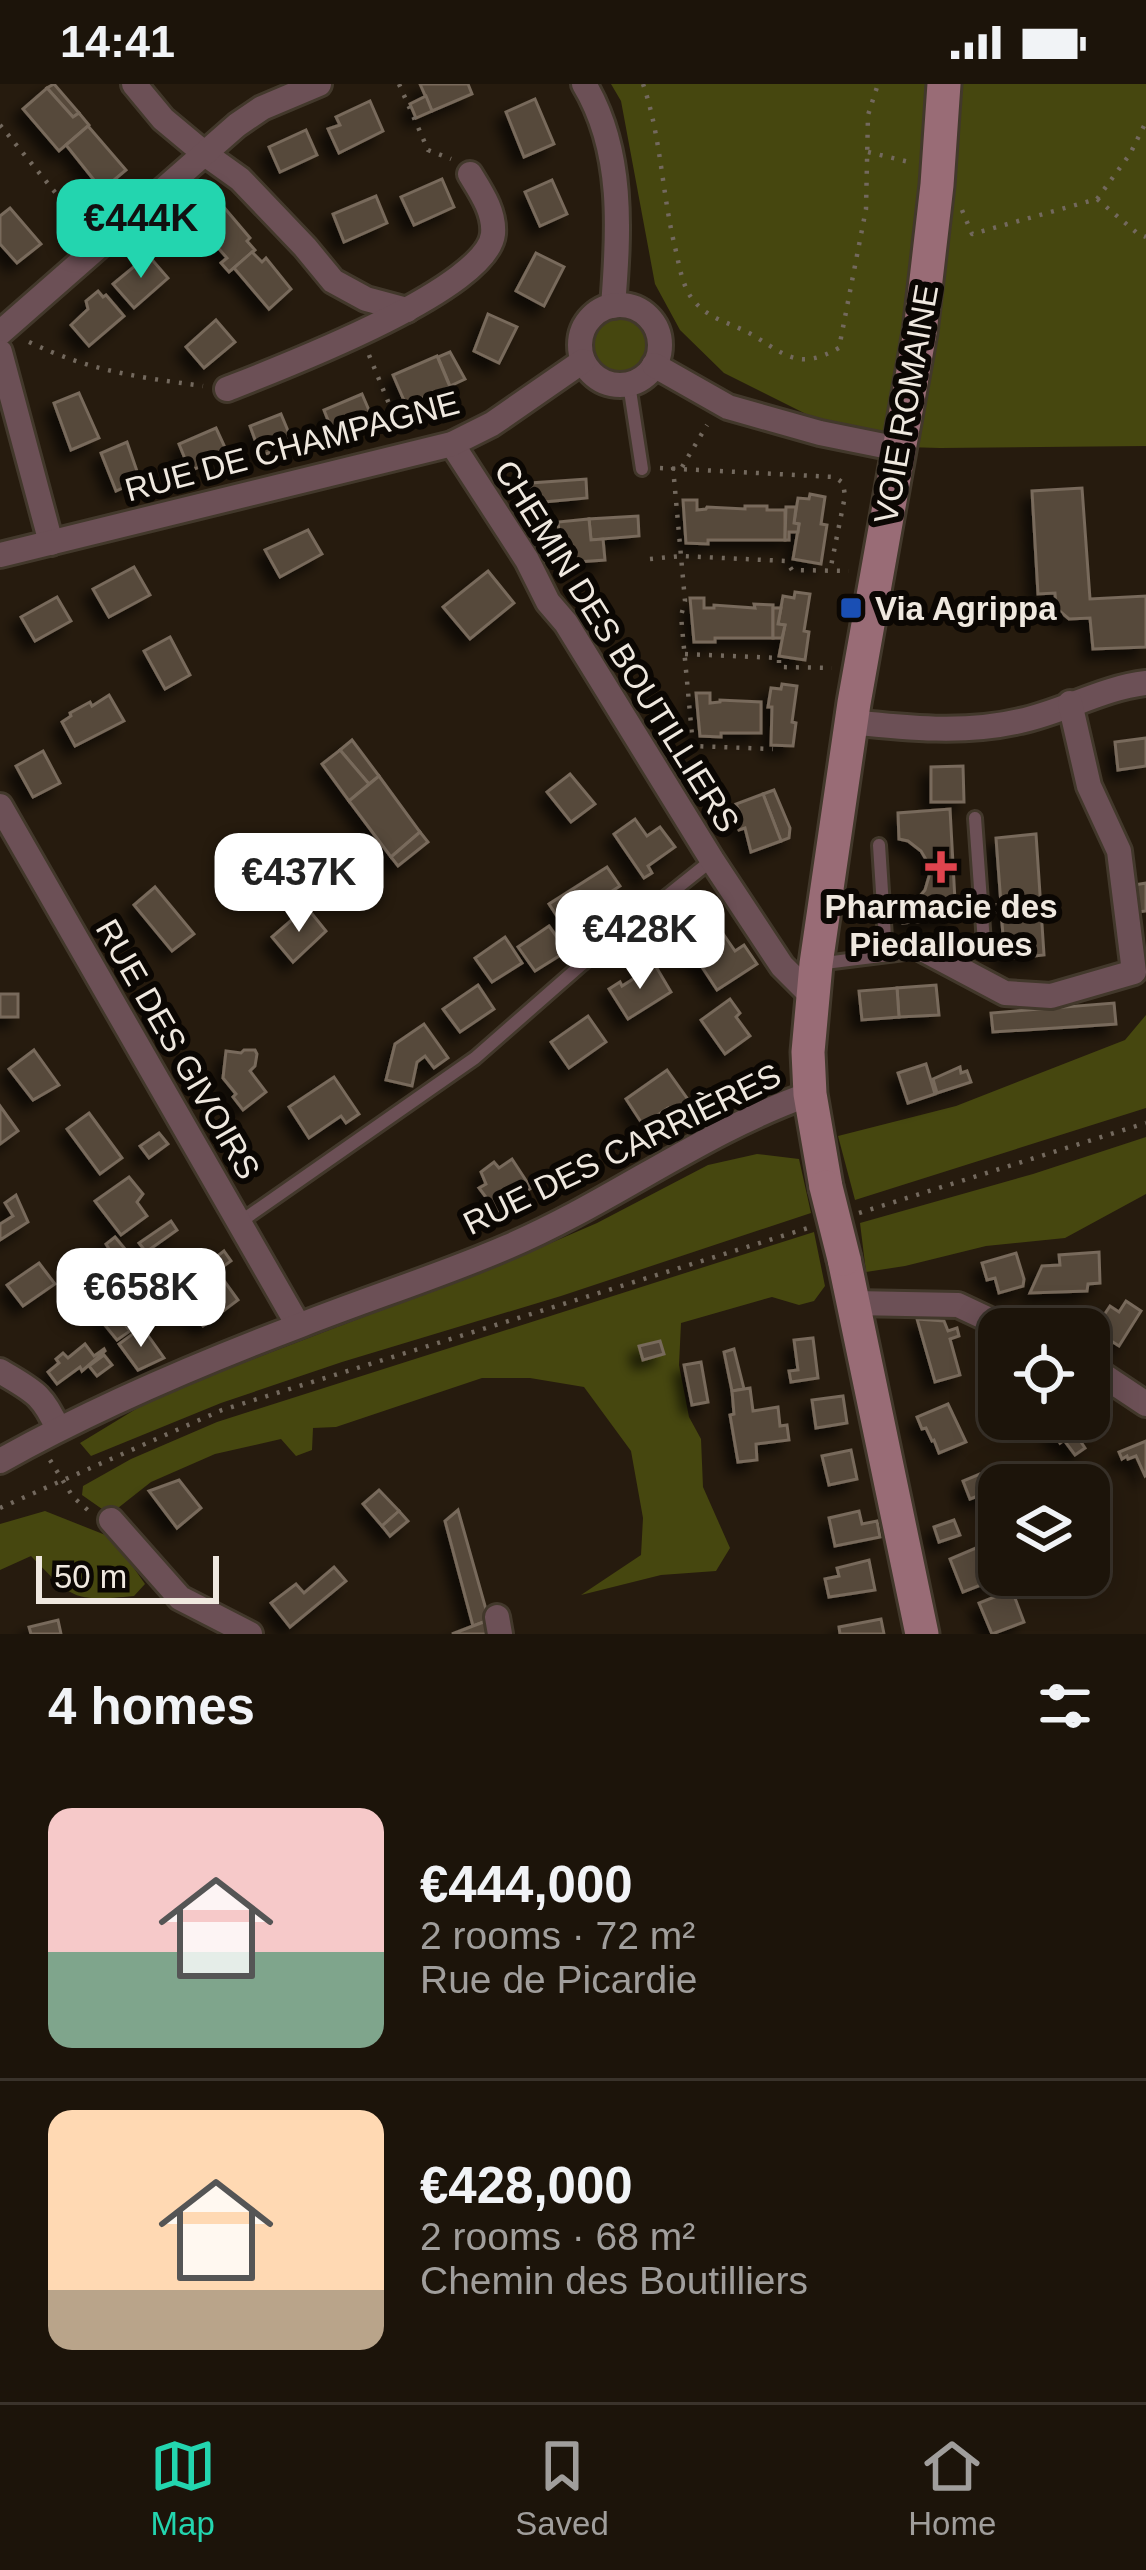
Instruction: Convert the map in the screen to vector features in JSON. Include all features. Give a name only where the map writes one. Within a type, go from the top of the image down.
[{"type":"main road","name":"VOIE ROMAINE","points":[[922,1634],[826,1187],[808,1052],[851,722],[920,332],[944,84]]},
{"type":"street","points":[[134,84],[164,119],[240,179],[333,280],[366,299],[407,310]]},
{"type":"street","points":[[52,543],[0,339],[219,139],[262,109],[319,84]]},
{"type":"street","points":[[584,84],[604,127],[614,172],[619,229],[613,306]]},
{"type":"street","points":[[227,389],[407,310],[441,289],[488,248],[494,236],[492,220],[470,174]]},
{"type":"street","points":[[613,306],[638,309],[649,317],[659,340],[654,365],[629,384],[600,380],[590,372],[580,350],[584,326],[613,306]]},
{"type":"street","name":"RUE DE CHAMPAGNE","points":[[0,555],[452,443],[492,424],[583,361]]},
{"type":"street","points":[[654,365],[728,407],[899,449]]},
{"type":"street","name":"CHEMIN DES BOUTILLIERS","points":[[452,443],[527,560],[548,602],[566,623],[782,966],[815,980]]},
{"type":"street","points":[[851,722],[909,728],[982,727],[1040,716],[1146,683]]},
{"type":"street","points":[[924,950],[1005,993],[1051,996],[1140,971],[1119,851],[1090,786],[1070,703]]},
{"type":"street","name":"RUE DES GIVOIRS","points":[[0,807],[298,1325]]},
{"type":"street","name":"RUE DES CARRIÈRES","points":[[0,1461],[146,1389],[298,1325],[505,1248],[605,1199],[746,1119],[810,1094]]},
{"type":"street","points":[[854,1303],[958,1305],[978,1314]]},
{"type":"street","points":[[0,1371],[46,1402],[58,1430]]},
{"type":"street","points":[[1110,1380],[1146,1404]]},
{"type":"street","points":[[111,1520],[180,1598],[250,1634]]},
{"type":"lane","points":[[629,384],[642,469]]},
{"type":"lane","points":[[815,980],[886,953],[984,943],[975,818]]},
{"type":"lane","points":[[879,845],[886,953]]},
{"type":"lane","points":[[239,1222],[476,1058],[581,965],[712,860]]},
{"type":"path","points":[[399,84],[428,150],[459,162],[470,174]]},
{"type":"path","points":[[643,84],[665,206],[692,298],[718,321],[803,361],[822,358],[839,348],[866,209],[868,115],[878,84]]},
{"type":"path","points":[[868,152],[938,169],[972,234],[1097,199],[1130,154],[1146,122]]},
{"type":"path","points":[[0,125],[77,219],[100,222]]},
{"type":"path","points":[[1097,199],[1146,237]]},
{"type":"path","points":[[361,334],[403,438]]},
{"type":"path","points":[[0,339],[107,372],[227,389]]},
{"type":"path","points":[[710,421],[677,468],[685,601],[681,616],[693,746],[773,749]]},
{"type":"path","points":[[642,469],[835,477],[843,484],[844,496],[830,571]]},
{"type":"path","points":[[650,559],[786,561],[792,570],[855,572]]},
{"type":"path","points":[[685,655],[779,658],[779,667],[838,668]]},
{"type":"path","points":[[844,1217],[1146,1123]]},
{"type":"path","points":[[0,1508],[222,1410],[822,1224]]},
{"type":"path","points":[[62,1481],[87,1510],[111,1520]]},
{"type":"shaded area","points":[[611,84],[1146,84],[1146,446],[870,446],[724,373],[680,330],[655,284],[621,101]]},
{"type":"shaded area","points":[[620,318],[641,326],[649,347],[641,368],[620,376],[599,368],[591,347],[599,326]]},
{"type":"shaded area","points":[[1146,1015],[1146,1108],[855,1200],[838,1136],[956,1106],[1125,1040]]},
{"type":"shaded area","points":[[1146,1137],[1146,1194],[1065,1238],[986,1246],[866,1272],[860,1223]]},
{"type":"shaded area","points":[[757,1154],[799,1159],[811,1213],[342,1362],[221,1403],[91,1456],[80,1443],[159,1395],[502,1264],[597,1223],[708,1165]]},
{"type":"shaded area","points":[[814,1232],[825,1286],[814,1301],[799,1305],[772,1297],[681,1323],[679,1365],[689,1417],[701,1439],[703,1487],[730,1548],[716,1571],[661,1575],[581,1595],[641,1555],[643,1518],[631,1451],[584,1387],[530,1378],[482,1378],[336,1427],[313,1428],[312,1450],[296,1456],[281,1439],[215,1454],[151,1482],[118,1508],[102,1509],[82,1495],[83,1486],[131,1459],[217,1422]]},
{"type":"shaded area","points":[[45,1511],[113,1538],[145,1584],[134,1596],[85,1597],[66,1589],[31,1556],[0,1570],[0,1524]]},
{"type":"building","points":[[54,84],[79,113],[73,117],[47,88]]},
{"type":"building","points":[[420,84],[468,84],[472,94],[432,111]]},
{"type":"building","points":[[47,88],[73,117],[79,113],[89,125],[59,151],[23,109]]},
{"type":"building","points":[[426,96],[432,111],[416,118],[410,104]]},
{"type":"building","points":[[535,99],[554,144],[524,157],[506,112]]},
{"type":"building","points":[[370,101],[383,131],[339,153],[328,129],[340,125],[336,117]]},
{"type":"building","points":[[88,126],[126,170],[102,190],[66,145]]},
{"type":"building","points":[[306,130],[317,155],[280,172],[269,147]]},
{"type":"building","points":[[442,179],[454,207],[414,225],[401,197]]},
{"type":"building","points":[[552,180],[567,214],[540,226],[525,192]]},
{"type":"building","points":[[376,196],[387,223],[344,242],[333,214]]},
{"type":"building","points":[[222,205],[255,250],[229,272],[221,263],[227,258],[199,226]]},
{"type":"building","points":[[10,208],[41,244],[17,263],[0,244],[0,216]]},
{"type":"building","points":[[252,252],[262,262],[266,258],[291,289],[269,309],[234,268]]},
{"type":"building","points":[[536,253],[564,267],[544,306],[516,291]]},
{"type":"building","points":[[148,255],[168,278],[134,308],[113,284]]},
{"type":"building","points":[[98,291],[124,316],[89,346],[71,325]]},
{"type":"building","points":[[488,314],[517,327],[499,363],[474,351]]},
{"type":"building","points":[[216,320],[235,342],[204,368],[186,347]]},
{"type":"building","points":[[450,352],[465,379],[450,386],[438,357]]},
{"type":"building","points":[[437,356],[450,387],[406,405],[393,375]]},
{"type":"building","points":[[79,393],[99,438],[71,450],[54,403]]},
{"type":"building","points":[[362,394],[374,422],[335,438],[324,410]]},
{"type":"building","points":[[281,414],[293,443],[261,456],[250,426]]},
{"type":"building","points":[[216,428],[228,454],[190,471],[179,444]]},
{"type":"building","points":[[127,442],[140,480],[116,491],[101,453]]},
{"type":"building","points":[[586,479],[587,498],[532,503],[531,483]]},
{"type":"building","points":[[1082,488],[1090,599],[1146,596],[1146,647],[1093,649],[1090,618],[1069,619],[1056,608],[1055,593],[1038,594],[1032,491]]},
{"type":"building","points":[[810,494],[825,497],[821,524],[827,525],[821,564],[793,559],[798,498],[809,499]]},
{"type":"building","points":[[683,500],[697,500],[697,510],[767,506],[767,510],[785,510],[785,540],[686,543]]},
{"type":"building","points":[[786,507],[796,507],[794,523],[799,524],[798,532],[789,532],[789,540],[785,540]]},
{"type":"building","points":[[638,516],[639,536],[591,540],[589,519]]},
{"type":"building","points":[[589,519],[591,540],[603,539],[605,560],[562,563],[558,522]]},
{"type":"building","points":[[308,530],[322,554],[280,577],[265,550]]},
{"type":"building","points":[[134,567],[150,595],[109,617],[93,589]]},
{"type":"building","points":[[488,571],[514,603],[470,639],[443,607]]},
{"type":"building","points":[[795,592],[810,594],[805,660],[779,656],[785,625],[778,624],[783,596],[794,598]]},
{"type":"building","points":[[57,597],[71,621],[35,641],[21,617]]},
{"type":"building","points":[[690,598],[704,598],[704,608],[773,605],[773,638],[694,642]]},
{"type":"building","points":[[773,608],[781,608],[782,638],[773,638]]},
{"type":"building","points":[[170,637],[190,675],[165,689],[144,651]]},
{"type":"building","points":[[782,684],[797,686],[793,746],[771,745],[771,688],[781,689]]},
{"type":"building","points":[[696,693],[710,693],[710,703],[761,702],[761,733],[700,736]]},
{"type":"building","points":[[109,695],[124,721],[75,746],[62,722],[70,713]]},
{"type":"building","points":[[1146,738],[1146,766],[1118,770],[1115,742]]},
{"type":"building","points":[[352,740],[379,776],[369,784],[340,750]]},
{"type":"building","points":[[340,750],[369,784],[349,801],[322,764]]},
{"type":"building","points":[[43,751],[60,783],[33,797],[16,766]]},
{"type":"building","points":[[963,766],[964,802],[931,802],[931,767]]},
{"type":"building","points":[[570,774],[595,804],[571,822],[547,792]]},
{"type":"building","points":[[379,776],[420,832],[391,857],[349,801]]},
{"type":"building","points":[[774,790],[790,828],[789,838],[781,841],[763,794]]},
{"type":"building","points":[[763,794],[781,841],[751,852],[745,828],[739,830],[734,818],[741,815],[736,804]]},
{"type":"building","name":"Pharmacie des Piedalloues","points":[[950,809],[956,919],[903,923],[902,907],[915,902],[925,890],[930,873],[921,851],[899,839],[898,813]]},
{"type":"building","points":[[635,819],[647,836],[660,827],[675,847],[648,866],[652,873],[644,878],[614,834]]},
{"type":"building","points":[[420,832],[428,842],[398,866],[391,857]]},
{"type":"building","points":[[1036,834],[1044,955],[1005,959],[1001,911],[994,912],[993,905],[1001,904],[996,838]]},
{"type":"building","points":[[607,867],[620,886],[609,893],[615,903],[568,933],[549,904]]},
{"type":"building","points":[[1146,883],[1146,911],[1137,912],[1134,885]]},
{"type":"building","points":[[155,887],[194,934],[172,951],[134,905]]},
{"type":"building","points":[[706,909],[735,951],[744,945],[757,964],[717,990],[677,929]]},
{"type":"building","points":[[309,910],[326,931],[293,962],[272,937]]},
{"type":"building","points":[[549,926],[567,951],[535,971],[518,947]]},
{"type":"building","points":[[505,937],[522,963],[492,982],[475,958]]},
{"type":"building","points":[[655,965],[671,992],[628,1019],[609,989]]},
{"type":"building","points":[[478,985],[494,1009],[460,1032],[443,1009]]},
{"type":"building","points":[[936,985],[939,1015],[899,1017],[897,988]]},
{"type":"building","points":[[897,988],[899,1017],[862,1020],[859,991]]},
{"type":"building","points":[[0,994],[18,994],[18,1017],[0,1017]]},
{"type":"building","points":[[730,999],[750,1036],[725,1054],[701,1020]]},
{"type":"building","points":[[1114,1003],[1116,1024],[993,1032],[991,1013]]},
{"type":"building","points":[[588,1016],[606,1042],[569,1068],[551,1042]]},
{"type":"building","points":[[424,1024],[448,1058],[434,1068],[425,1056],[417,1062],[412,1086],[386,1080],[395,1044]]},
{"type":"building","points":[[34,1050],[59,1085],[33,1100],[9,1069]]},
{"type":"building","points":[[255,1050],[255,1066],[250,1071],[266,1092],[243,1110],[223,1078],[226,1051]]},
{"type":"building","points":[[926,1064],[935,1094],[908,1103],[898,1073]]},
{"type":"building","points":[[960,1067],[971,1082],[937,1093],[933,1079]]},
{"type":"building","points":[[667,1070],[689,1101],[643,1125],[626,1099]]},
{"type":"building","points":[[334,1077],[359,1114],[346,1123],[341,1116],[309,1138],[289,1107]]},
{"type":"building","points":[[0,1106],[18,1131],[0,1144]]},
{"type":"building","points":[[89,1113],[122,1158],[100,1174],[67,1129]]},
{"type":"building","points":[[159,1133],[168,1144],[149,1158],[140,1146]]},
{"type":"building","points":[[512,1159],[531,1188],[497,1212],[479,1188],[486,1184],[481,1172],[494,1162],[499,1168]]},
{"type":"building","points":[[129,1177],[143,1194],[137,1202],[147,1216],[121,1235],[95,1201]]},
{"type":"building","points":[[16,1195],[28,1222],[0,1240],[0,1224],[13,1216],[5,1203]]},
{"type":"building","points":[[171,1221],[177,1230],[146,1252],[139,1243]]},
{"type":"building","points":[[115,1237],[125,1249],[109,1261],[106,1244]]},
{"type":"building","points":[[224,1251],[231,1261],[214,1273],[207,1264]]},
{"type":"building","points":[[1099,1252],[1100,1283],[1088,1284],[1087,1291],[1030,1293],[1042,1266],[1060,1265],[1059,1255]]},
{"type":"building","points":[[1016,1253],[1023,1286],[999,1293],[995,1278],[987,1280],[982,1263]]},
{"type":"building","points":[[39,1263],[55,1284],[23,1306],[7,1285]]},
{"type":"building","points":[[217,1271],[238,1300],[203,1326],[182,1298]]},
{"type":"building","points":[[118,1277],[133,1296],[106,1317],[92,1298]]},
{"type":"building","points":[[1126,1301],[1141,1311],[1119,1346],[1110,1340],[1109,1308],[1110,1306],[1119,1312]]},
{"type":"building","points":[[117,1314],[130,1331],[117,1340],[104,1324]]},
{"type":"building","points":[[917,1319],[944,1321],[948,1331],[957,1328],[959,1336],[950,1339],[960,1375],[935,1382]]},
{"type":"building","points":[[142,1327],[164,1358],[138,1370],[119,1344]]},
{"type":"building","points":[[813,1338],[818,1378],[791,1382],[789,1371],[798,1370],[794,1340]]},
{"type":"building","points":[[660,1341],[664,1354],[643,1360],[639,1346]]},
{"type":"building","points":[[85,1344],[94,1356],[105,1351],[57,1384],[48,1372],[59,1363],[56,1359],[63,1353],[68,1358]]},
{"type":"building","points":[[734,1349],[744,1389],[732,1391],[724,1352]]},
{"type":"building","points":[[104,1355],[112,1365],[97,1376],[89,1366]]},
{"type":"building","points":[[701,1362],[708,1402],[692,1405],[684,1365]]},
{"type":"building","points":[[750,1388],[753,1411],[778,1407],[780,1426],[787,1425],[789,1440],[756,1444],[757,1460],[738,1462],[730,1415],[734,1414],[732,1391]]},
{"type":"building","points":[[843,1396],[847,1423],[816,1428],[812,1400]]},
{"type":"building","points":[[948,1404],[966,1442],[939,1453],[917,1417]]},
{"type":"building","points":[[1064,1440],[1084,1440],[1085,1448],[1075,1455]]},
{"type":"building","points":[[1146,1441],[1145,1476],[1136,1456],[1122,1459],[1119,1452]]},
{"type":"building","points":[[851,1450],[857,1479],[829,1485],[822,1456]]},
{"type":"building","points":[[978,1475],[978,1496],[970,1499],[963,1481]]},
{"type":"building","points":[[179,1480],[201,1508],[177,1528],[149,1491]]},
{"type":"building","points":[[379,1490],[399,1511],[382,1526],[363,1504]]},
{"type":"building","points":[[458,1510],[489,1620],[473,1626],[445,1521]]},
{"type":"building","points":[[399,1511],[408,1521],[390,1536],[382,1526]]},
{"type":"building","points":[[859,1511],[862,1524],[877,1521],[880,1537],[835,1546],[829,1518]]},
{"type":"building","points":[[954,1520],[960,1535],[939,1542],[934,1527]]},
{"type":"building","points":[[978,1547],[978,1586],[963,1592],[950,1559]]},
{"type":"building","points":[[869,1560],[875,1590],[829,1597],[825,1579],[839,1576],[837,1568]]},
{"type":"building","points":[[334,1567],[346,1581],[290,1627],[271,1603],[296,1584],[304,1593]]},
{"type":"building","points":[[1014,1596],[1024,1622],[992,1634],[979,1603]]},
{"type":"building","points":[[881,1619],[884,1634],[840,1634],[839,1627]]},
{"type":"building","points":[[58,1620],[61,1634],[31,1634],[29,1627]]},
{"type":"building","points":[[489,1620],[493,1634],[452,1634],[473,1626]]},
{"type":"place","name":"Via Agrippa","points":[[851,608]]},
{"type":"place","name":"Pharmacie des Piedalloues","points":[[941,867]]}]
